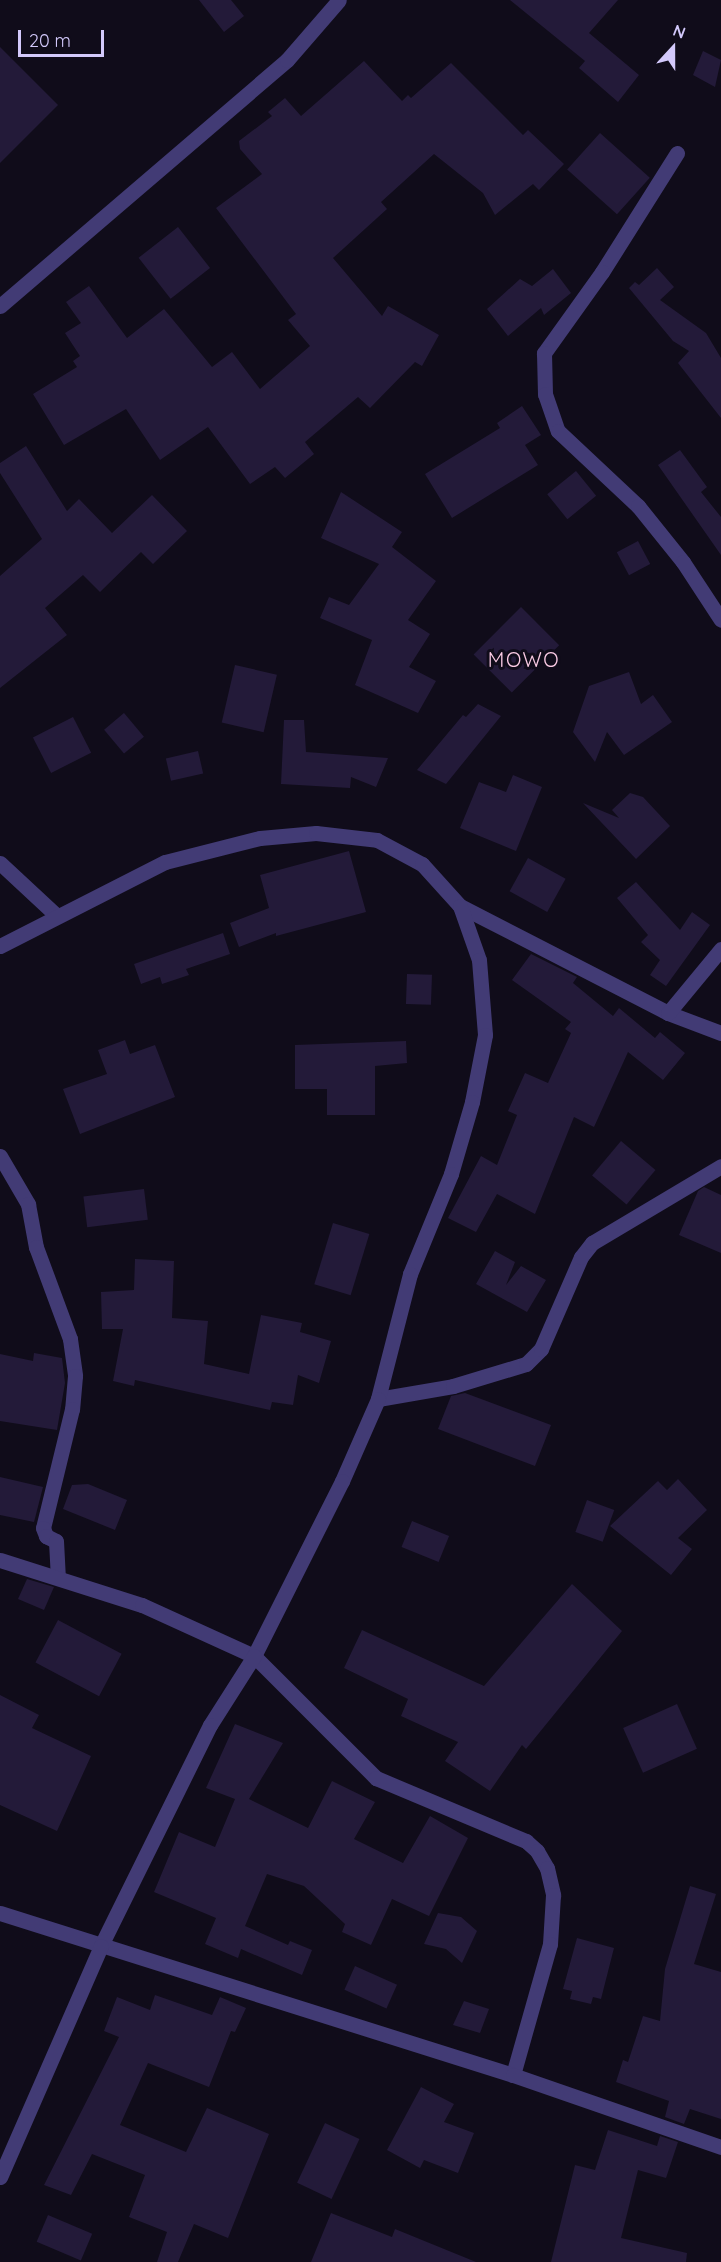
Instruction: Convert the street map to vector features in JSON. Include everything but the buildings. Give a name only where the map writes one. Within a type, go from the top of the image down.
[{"type":"street","points":[[0,306],[287,60],[339,0]]},
{"type":"street","points":[[677,153],[602,272],[544,354],[545,394],[558,431],[638,506],[683,562],[721,620]]},
{"type":"street","points":[[0,946],[56,915],[165,862],[260,838],[316,833],[377,840],[423,864],[460,906],[668,1013],[721,1033]]},
{"type":"street","points":[[0,863],[56,915]]},
{"type":"street","points":[[0,2177],[101,1946],[210,1725],[254,1656],[342,1481],[378,1399],[392,1359],[410,1274],[451,1174],[466,1123],[485,1035],[478,960],[460,906]]},
{"type":"street","points":[[668,1013],[721,949]]},
{"type":"street","points":[[0,1156],[28,1204],[36,1247],[70,1339],[75,1376],[72,1409],[43,1528],[46,1536],[56,1541],[58,1575]]},
{"type":"street","points":[[378,1399],[453,1386],[526,1364],[541,1349],[581,1257],[592,1243],[721,1166]]},
{"type":"street","points":[[0,1560],[58,1575],[142,1605],[254,1656],[376,1778],[526,1841],[537,1851],[547,1868],[553,1895],[550,1944],[513,2075]]},
{"type":"street","points":[[0,1913],[513,2075],[721,2147]]},
{"type":"district","name":"MOWO","points":[[524,659]]}]
